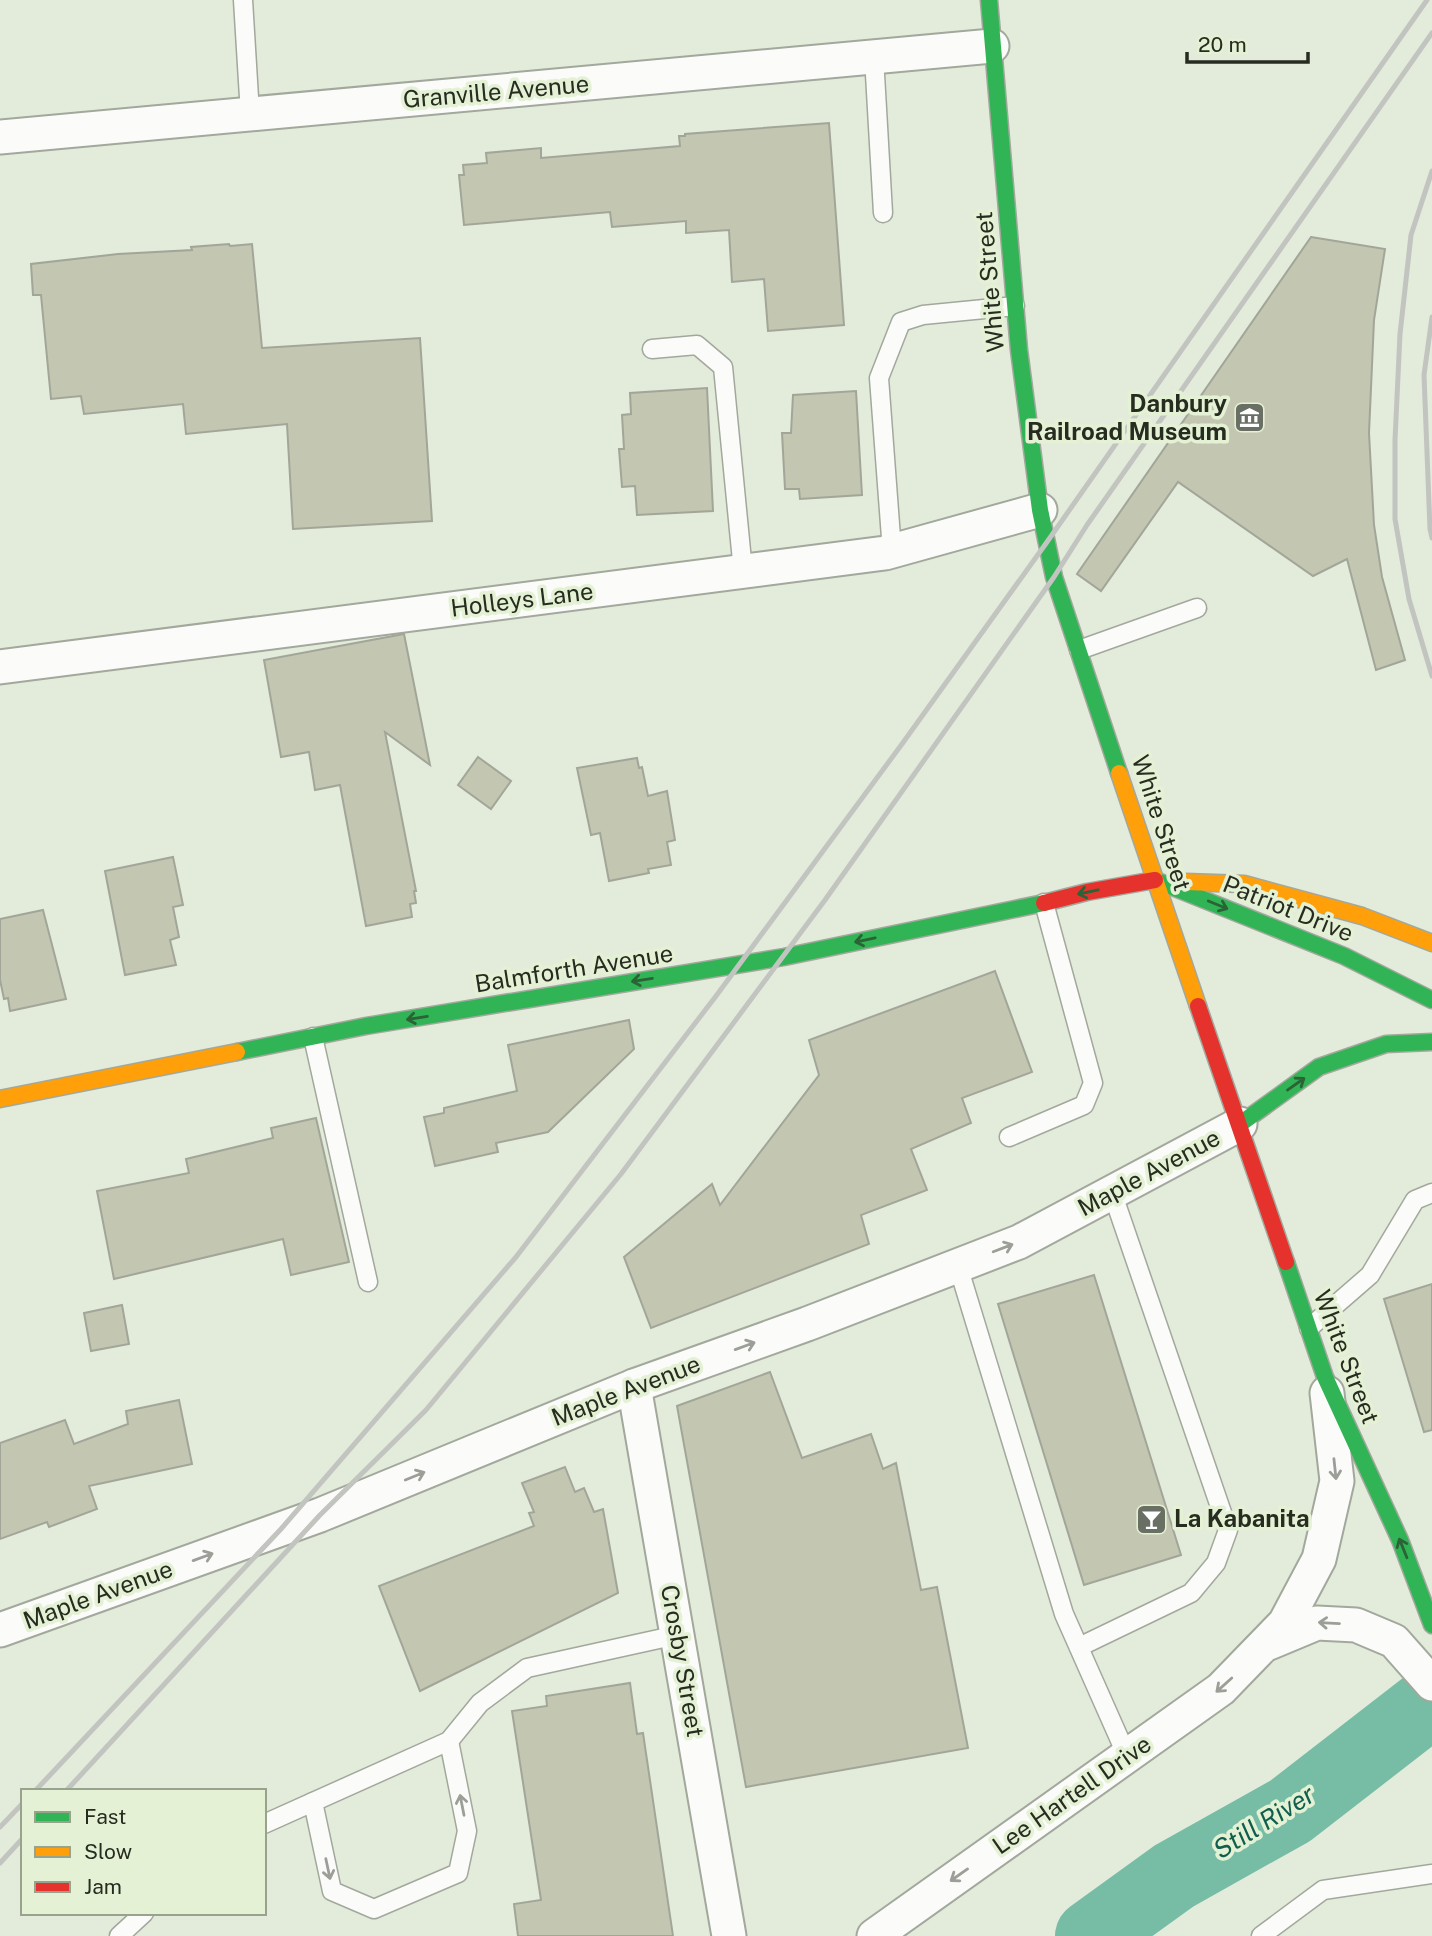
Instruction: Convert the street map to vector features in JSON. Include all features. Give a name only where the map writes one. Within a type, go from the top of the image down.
[{"type":"main road","name":"White Street","points":[[989,0],[1015,306],[1040,510],[1054,577],[1325,1377],[1430,1618]]},
{"type":"main road","name":"Balmforth Avenue","points":[[0,1099],[313,1037],[784,957],[1155,880]]},
{"type":"main road","name":"Patriot Drive","points":[[1155,880],[1244,884],[1362,916],[1432,943]]},
{"type":"main road","name":"Patriot Drive","points":[[1155,880],[1344,956],[1432,1000]]},
{"type":"main road","points":[[1240,1124],[1320,1067],[1386,1044],[1432,1042]]},
{"type":"street","name":"Granville Avenue","points":[[0,137],[992,46]]},
{"type":"street","name":"Holleys Lane","points":[[0,667],[892,551],[1040,510]]},
{"type":"street","name":"Maple Avenue","points":[[0,1630],[320,1515],[635,1386],[807,1324],[1019,1242],[1240,1124]]},
{"type":"street","name":"Lee Hartell Drive","points":[[874,1936],[1221,1689],[1285,1623],[1319,1559],[1337,1481],[1325,1377]]},
{"type":"street","name":"Crosby Street","points":[[635,1386],[729,1936]]},
{"type":"street","name":"Lee Hartell Drive","points":[[1262,1646],[1317,1623],[1356,1625],[1394,1641],[1432,1684]]},
{"type":"lane","points":[[243,0],[250,114]]},
{"type":"lane","points":[[874,57],[883,213]]},
{"type":"lane","points":[[892,551],[879,378],[901,322],[923,315],[1015,306]]},
{"type":"lane","points":[[652,349],[697,345],[723,366],[743,571]]},
{"type":"lane","points":[[1079,650],[1197,608]]},
{"type":"lane","points":[[1010,1137],[1084,1105],[1093,1083],[1044,903]]},
{"type":"lane","points":[[313,1037],[368,1282]]},
{"type":"lane","points":[[1079,1647],[1191,1592],[1216,1563],[1228,1530],[1112,1192]]},
{"type":"lane","points":[[1309,1328],[1370,1275],[1415,1200],[1432,1193]]},
{"type":"lane","points":[[958,1266],[1064,1614],[1127,1756]]},
{"type":"lane","points":[[1412,1572],[1432,1561]]},
{"type":"lane","points":[[266,1823],[449,1741],[480,1703],[527,1668],[677,1634]]},
{"type":"lane","points":[[313,1802],[332,1891],[374,1909],[458,1873],[467,1831],[449,1741]]},
{"type":"lane","points":[[1261,1936],[1324,1890],[1432,1874]]},
{"type":"lane","points":[[119,1936],[142,1915]]},
{"type":"building","points":[[829,123],[844,325],[768,331],[764,279],[732,282],[729,230],[686,233],[686,221],[612,227],[610,212],[464,225],[459,175],[464,175],[463,165],[487,163],[486,153],[541,148],[541,158],[680,146],[679,136],[685,134]]},
{"type":"building","name":"Danbury Railroad Museum","points":[[1311,237],[1385,249],[1374,320],[1369,433],[1374,525],[1382,577],[1405,660],[1376,670],[1347,559],[1313,576],[1178,482],[1101,591],[1077,574]]},
{"type":"building","points":[[252,244],[262,348],[420,338],[432,521],[293,529],[287,424],[186,434],[183,404],[84,414],[81,396],[51,399],[41,295],[33,295],[31,264],[118,254],[192,250],[191,247]]},
{"type":"building","points":[[707,388],[713,511],[637,515],[635,486],[622,487],[619,449],[624,449],[622,415],[631,414],[630,393]]},
{"type":"building","points":[[856,391],[862,495],[800,499],[799,489],[785,489],[782,433],[791,433],[793,395]]},
{"type":"building","points":[[404,634],[430,765],[385,732],[416,891],[416,903],[410,904],[412,917],[366,926],[340,785],[315,790],[309,752],[281,757],[264,660]]},
{"type":"building","points":[[478,757],[511,781],[491,809],[458,785]]},
{"type":"building","points":[[637,758],[639,768],[642,767],[648,796],[667,791],[675,840],[667,842],[671,865],[648,869],[649,873],[609,881],[600,833],[591,835],[577,768]]},
{"type":"building","points":[[173,857],[183,905],[173,907],[179,937],[170,940],[176,965],[125,975],[105,871]]},
{"type":"building","points":[[43,910],[66,999],[10,1011],[0,980],[0,919]]},
{"type":"building","points":[[995,971],[1032,1072],[962,1098],[971,1123],[911,1149],[927,1190],[861,1215],[869,1244],[651,1328],[624,1257],[712,1184],[720,1205],[819,1075],[809,1040]]},
{"type":"building","points":[[629,1020],[634,1049],[548,1132],[496,1143],[498,1152],[435,1166],[424,1117],[444,1113],[444,1108],[517,1091],[508,1045]]},
{"type":"building","points":[[316,1118],[349,1262],[291,1275],[283,1239],[114,1279],[97,1191],[189,1173],[186,1159],[273,1138],[271,1128]]},
{"type":"building","points":[[1094,1275],[1181,1555],[1084,1585],[998,1304]]},
{"type":"building","points":[[1432,1284],[1432,1430],[1424,1432],[1384,1299]]},
{"type":"building","points":[[122,1305],[129,1344],[91,1351],[84,1313]]},
{"type":"building","points":[[770,1372],[802,1458],[871,1434],[883,1469],[896,1463],[921,1590],[937,1587],[968,1748],[746,1787],[677,1406]]},
{"type":"building","points":[[179,1400],[192,1464],[89,1486],[97,1509],[49,1527],[47,1522],[0,1539],[0,1443],[65,1420],[74,1444],[128,1424],[126,1411]]},
{"type":"building","points":[[565,1467],[575,1492],[584,1488],[594,1512],[603,1509],[618,1593],[420,1691],[379,1586],[534,1526],[529,1513],[534,1512],[522,1483]]},
{"type":"building","points":[[630,1683],[637,1734],[643,1733],[673,1936],[518,1936],[514,1904],[541,1900],[512,1711],[547,1706],[546,1696]]},
{"type":"waterway","name":"Still River","points":[[1091,1936],[1174,1876],[1290,1811],[1432,1701]]},
{"type":"railway","points":[[37,1789],[281,1529],[516,1257],[716,996],[902,744],[1427,0]]},
{"type":"railway","points":[[68,1789],[320,1515],[426,1410],[621,1174],[825,900],[1054,577],[1087,525],[1432,33]]},
{"type":"railway","points":[[1432,171],[1411,235],[1400,334],[1395,440],[1395,519],[1409,599],[1432,676]]},
{"type":"railway","points":[[1432,317],[1424,375],[1432,538]]},
{"type":"railway","points":[[0,1827],[21,1805]]},
{"type":"railway","points":[[0,1863],[21,1840]]},
{"type":"traffic: fast","points":[[989,0],[1019,350],[1040,510],[1054,577],[1119,773]]},
{"type":"traffic: fast","points":[[1155,880],[1344,956],[1432,1000]]},
{"type":"traffic: fast","points":[[237,1052],[366,1026],[784,957],[1044,903]]},
{"type":"traffic: fast","points":[[1240,1124],[1319,1067],[1386,1044],[1432,1042]]},
{"type":"traffic: fast","points":[[1286,1262],[1325,1377],[1400,1540],[1432,1625]]},
{"type":"traffic: slow","points":[[1119,773],[1198,1006]]},
{"type":"traffic: slow","points":[[1185,882],[1244,884],[1362,916],[1432,943]]},
{"type":"traffic: slow","points":[[0,1099],[237,1052]]},
{"type":"traffic: jam","points":[[1044,903],[1155,880]]},
{"type":"traffic: jam","points":[[1198,1006],[1286,1262]]},
{"type":"place","name":"Danbury Railroad Museum","points":[[1250,418]]},
{"type":"place","name":"La Kabanita","points":[[1151,1519]]}]
